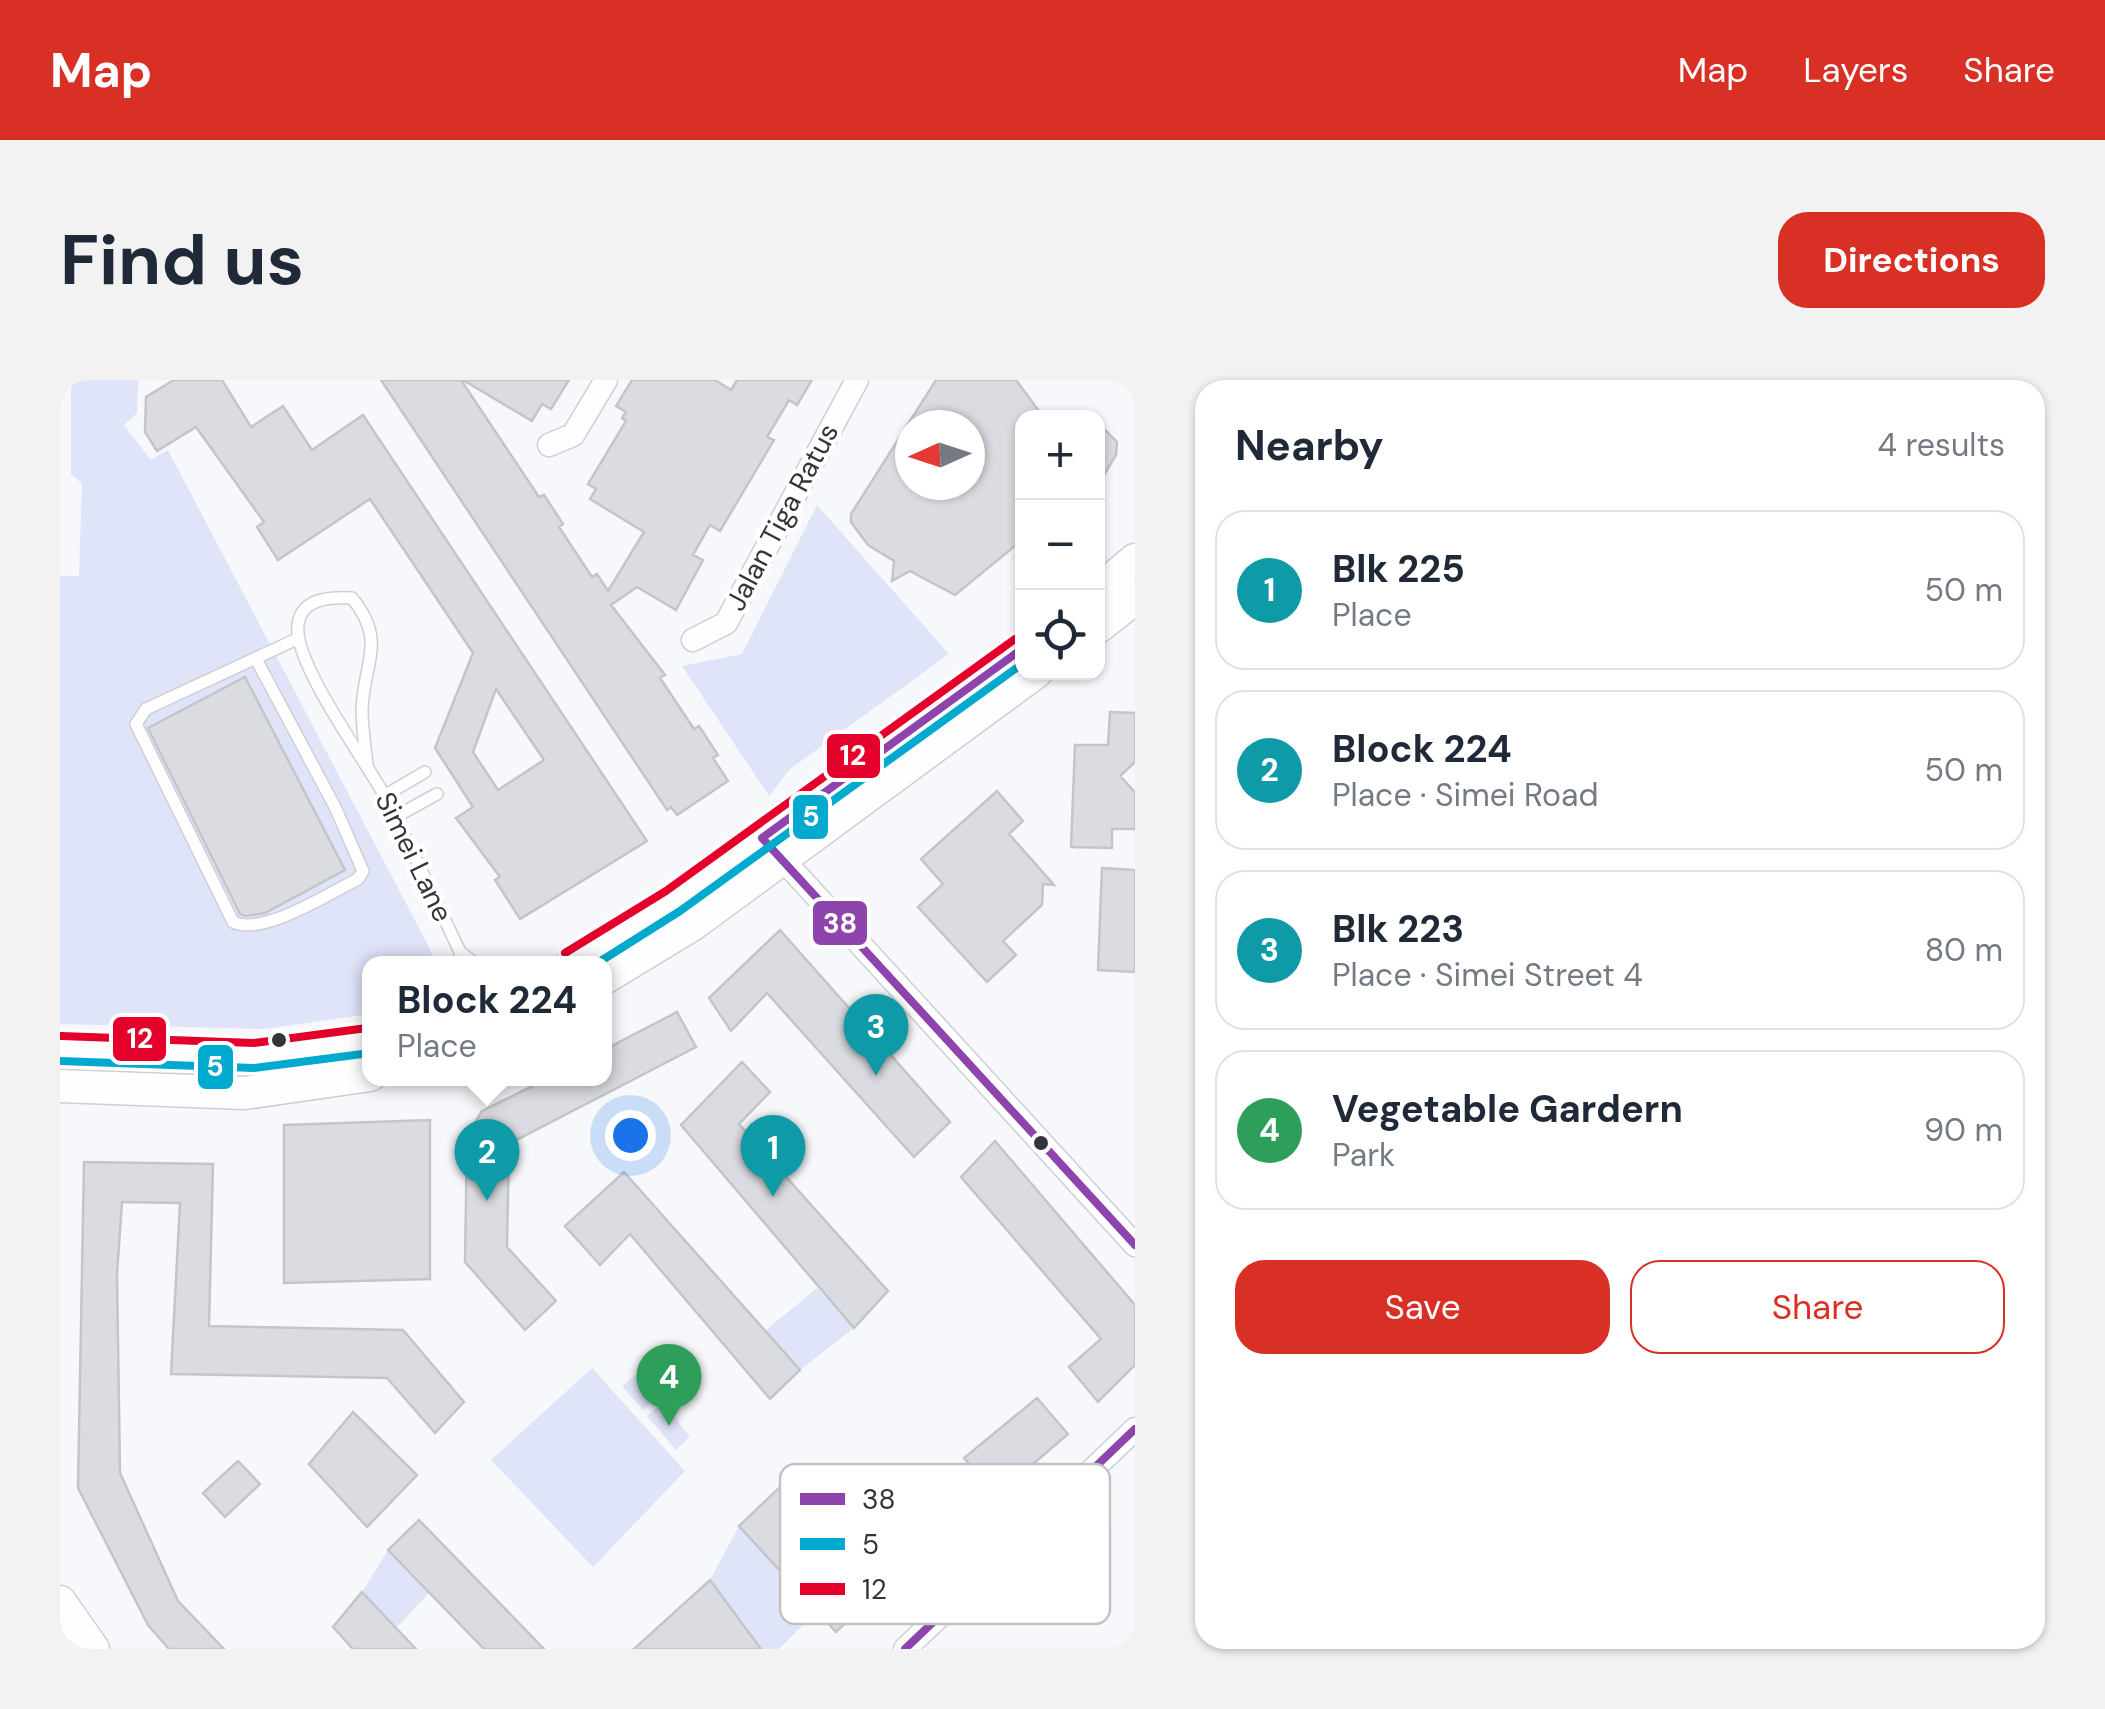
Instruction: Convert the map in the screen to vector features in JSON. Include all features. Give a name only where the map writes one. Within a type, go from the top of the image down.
[{"type":"main road","points":[[1099,590],[1135,560]]},
{"type":"main road","points":[[1105,622],[1135,598]]},
{"type":"main road","points":[[612,973],[694,924],[772,848],[1015,655]]},
{"type":"main road","points":[[585,956],[673,901],[772,848],[1024,680]]},
{"type":"main road","points":[[60,1048],[240,1057],[304,1053],[362,1042]]},
{"type":"main road","points":[[240,1057],[229,1072],[235,1086],[245,1093]]},
{"type":"main road","points":[[60,1086],[245,1093],[362,1076]]},
{"type":"main road","points":[[60,1602],[93,1649]]},
{"type":"street","points":[[549,445],[573,436],[606,380]]},
{"type":"street","name":"Jalan Tiga Ratus","points":[[693,640],[726,623],[857,380]]},
{"type":"street","points":[[772,848],[1135,1245]]},
{"type":"street","points":[[1097,1464],[1135,1428]]},
{"type":"street","points":[[904,1649],[930,1624]]},
{"type":"lane","name":"Simei Lane","points":[[367,764],[362,706],[374,646],[369,619],[352,598],[331,597],[308,604],[298,620],[297,639],[347,739],[367,764],[395,817],[459,956]]},
{"type":"lane","points":[[256,659],[361,860],[363,871],[358,880],[258,926],[243,927],[233,922],[137,733],[146,710],[297,639]]},
{"type":"lane","points":[[384,796],[425,772]]},
{"type":"lane","points":[[395,817],[437,794]]},
{"type":"shaded area","points":[[71,380],[138,380],[137,413],[124,425],[151,460],[168,450],[430,949],[432,956],[362,956],[362,1015],[265,1029],[60,1024],[60,576],[79,576],[82,484],[71,474]]},
{"type":"shaded area","points":[[817,505],[949,654],[790,769],[769,796],[682,666],[742,654]]},
{"type":"shaded area","points":[[817,1288],[854,1328],[800,1370],[765,1331]]},
{"type":"shaded area","points":[[592,1368],[685,1471],[593,1567],[491,1460]]},
{"type":"shaded area","points":[[641,1371],[659,1396],[643,1410],[622,1386]]},
{"type":"shaded area","points":[[663,1403],[690,1437],[676,1450],[647,1416]]},
{"type":"shaded area","points":[[739,1526],[780,1571],[780,1624],[804,1624],[779,1649],[761,1649],[710,1580]]},
{"type":"shaded area","points":[[388,1550],[429,1593],[396,1628],[362,1592]]},
{"type":"building","points":[[174,380],[222,380],[251,427],[283,406],[312,450],[363,415],[647,841],[520,919],[495,880],[500,877],[456,818],[473,807],[435,748],[473,653],[370,499],[278,560],[257,527],[264,522],[196,427],[157,451],[145,432],[146,397]],"holes":[[[496,689],[544,760],[498,790],[473,752]]]},
{"type":"building","points":[[381,380],[461,380],[539,497],[544,495],[563,524],[559,527],[592,577],[597,574],[608,591],[644,532],[590,499],[596,489],[588,484],[626,421],[622,418],[626,412],[616,406],[632,380],[715,380],[731,390],[737,380],[812,380],[797,405],[789,400],[767,437],[774,440],[720,531],[710,525],[693,555],[703,560],[676,610],[637,587],[611,605],[665,675],[660,678],[694,729],[699,726],[718,755],[713,758],[728,781],[677,815],[671,807],[667,810]]},
{"type":"building","points":[[463,380],[569,380],[551,409],[542,404],[532,421]]},
{"type":"building","points":[[936,380],[1016,380],[1038,410],[1015,410],[1015,546],[955,595],[910,571],[892,581],[894,561],[868,545],[851,522],[851,514],[895,445],[895,500],[985,500],[985,410],[917,410]]},
{"type":"building","points":[[1105,430],[1117,442],[1116,455],[1105,473]]},
{"type":"building","points":[[245,677],[345,870],[265,913],[246,916],[240,914],[148,728]]},
{"type":"building","points":[[1110,712],[1135,713],[1135,762],[1120,776],[1135,792],[1135,829],[1112,829],[1112,848],[1071,847],[1075,745],[1108,745]]},
{"type":"building","points":[[997,791],[1023,821],[1009,834],[1054,885],[1043,884],[1042,905],[1003,941],[1016,955],[987,982],[918,907],[943,884],[921,859]]},
{"type":"building","points":[[1102,868],[1135,870],[1135,972],[1098,970]]},
{"type":"building","points":[[780,930],[950,1122],[914,1157],[767,993],[731,1031],[709,998]]},
{"type":"building","points":[[677,1012],[696,1047],[509,1144],[507,1247],[556,1301],[525,1330],[465,1262],[467,1136],[482,1111],[533,1086],[612,1086],[612,1046]]},
{"type":"building","points":[[742,1062],[770,1092],[739,1124],[888,1291],[854,1328],[681,1125]]},
{"type":"building","points":[[430,1120],[430,1279],[284,1283],[284,1125]]},
{"type":"building","points":[[995,1141],[1135,1305],[1135,1365],[1098,1402],[1069,1367],[1101,1339],[961,1177]]},
{"type":"building","points":[[84,1162],[213,1164],[209,1326],[403,1330],[464,1402],[435,1433],[387,1378],[171,1374],[180,1203],[122,1202],[117,1274],[120,1473],[178,1601],[224,1649],[169,1649],[148,1625],[78,1488]]},
{"type":"building","points":[[624,1172],[800,1370],[770,1399],[630,1234],[600,1265],[565,1226]]},
{"type":"building","points":[[1037,1398],[1068,1434],[1033,1464],[970,1464],[964,1458]]},
{"type":"building","points":[[353,1412],[417,1475],[367,1527],[309,1464]]},
{"type":"building","points":[[238,1461],[260,1484],[225,1517],[203,1493]]},
{"type":"building","points":[[780,1487],[780,1571],[739,1526]]},
{"type":"building","points":[[419,1520],[544,1649],[484,1649],[388,1550]]},
{"type":"building","points":[[710,1580],[761,1649],[634,1649]]},
{"type":"building","points":[[362,1592],[416,1649],[353,1649],[333,1627]]},
{"type":"building","points":[[829,1624],[845,1624],[836,1632]]},
{"type":"transit line","name":"12","points":[[565,953],[666,891],[1015,639]]},
{"type":"transit line","name":"38","points":[[1015,654],[762,838],[1135,1245]]},
{"type":"transit line","name":"5","points":[[609,956],[680,911],[1015,669]]},
{"type":"transit line","name":"12","points":[[61,1036],[254,1043],[362,1029]]},
{"type":"transit line","name":"5","points":[[60,1061],[254,1068],[362,1054]]},
{"type":"transit line","name":"38","points":[[1098,1464],[1135,1429]]},
{"type":"transit line","name":"38","points":[[905,1649],[931,1624]]},
{"type":"place","name":"Blk 223","points":[[876,1076]]},
{"type":"place","name":"Blk 225","points":[[773,1197]]},
{"type":"place","name":"Block 224","points":[[487,1201]]},
{"type":"place","name":"Vegetable Gardern","points":[[669,1426]]}]
